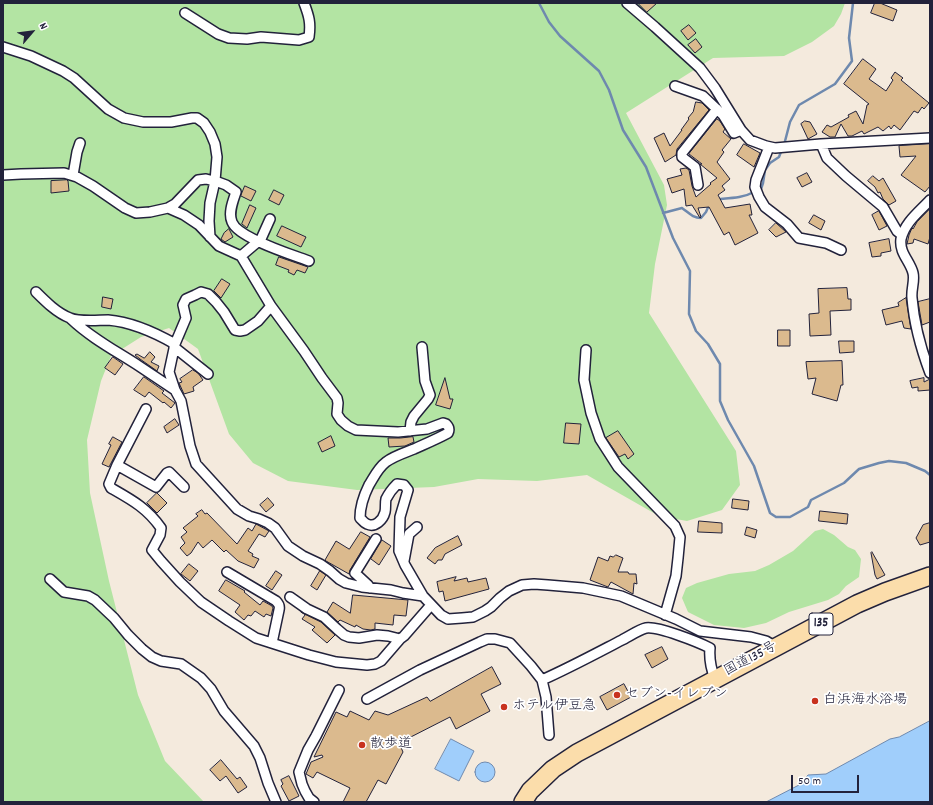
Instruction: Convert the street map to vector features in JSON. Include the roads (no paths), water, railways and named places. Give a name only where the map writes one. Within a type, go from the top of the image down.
[{"type":"highway","name":"国道135号","points":[[523,802],[530,791],[553,769],[577,753],[857,604],[930,576]]},
{"type":"street","points":[[185,13],[218,34],[229,38],[247,39],[260,37],[299,40],[309,37],[310,26],[308,12],[304,3]]},
{"type":"street","points":[[627,3],[700,68],[715,88],[741,130],[750,140],[775,148],[930,138]]},
{"type":"street","points":[[3,47],[31,56],[63,71],[74,78],[108,109],[124,118],[143,122],[171,122],[197,118],[204,123],[216,144],[217,157],[215,181],[210,203],[210,236]]},
{"type":"street","points":[[675,86],[703,96],[723,115],[734,133],[741,130]]},
{"type":"street","points":[[698,185],[695,167],[682,157],[682,154],[717,110]]},
{"type":"street","points":[[73,176],[80,143]]},
{"type":"street","points":[[821,144],[827,158],[883,207],[897,231],[902,235]]},
{"type":"street","points":[[769,147],[756,180],[755,187],[765,207],[786,224],[799,238],[826,244],[841,250]]},
{"type":"street","points":[[3,175],[64,173],[77,177],[125,208],[136,212],[150,212],[168,208],[175,204],[198,180],[206,179],[215,181],[226,185],[236,192],[232,203],[231,212],[232,222],[237,229],[258,242],[309,261]]},
{"type":"street","points":[[930,200],[908,223],[902,235],[901,241],[902,250],[913,272],[914,280],[911,292],[913,312],[930,373]]},
{"type":"street","points":[[168,208],[184,215],[198,225],[220,246],[241,256],[271,306],[337,398],[337,414],[348,426],[356,430],[398,432],[427,429],[443,424],[446,424],[449,427],[448,433],[395,456],[384,463],[374,476],[366,491],[360,512],[360,518],[366,524],[372,526],[377,524],[383,518],[386,500],[391,490],[397,484],[404,485],[408,490],[400,517],[399,551],[423,596],[441,615],[448,619],[473,616],[485,611],[500,598],[522,585],[534,584],[583,588],[621,596],[676,619],[700,631],[751,637],[766,641],[776,647]]},
{"type":"street","points":[[241,256],[261,239],[270,219]]},
{"type":"street","points":[[36,292],[46,302],[71,319],[81,329],[175,390]]},
{"type":"street","points":[[271,306],[258,321],[246,330],[240,331],[235,330],[224,312],[208,294],[201,292],[186,299],[183,305],[186,318],[174,345],[169,372],[175,390],[181,401],[190,446],[196,464],[237,509],[249,516],[258,518],[268,523],[275,528],[288,546],[303,556],[320,564],[339,579],[346,583],[362,587],[423,596]]},
{"type":"street","points":[[71,319],[109,320],[138,326],[158,334],[174,345],[208,374]]},
{"type":"street","points":[[410,431],[410,422],[430,395],[425,381],[422,347]]},
{"type":"street","points":[[586,350],[584,380],[591,413],[600,439],[618,467],[675,526],[680,537],[676,576],[665,615]]},
{"type":"street","points":[[146,409],[117,465],[109,484],[111,488],[141,506],[155,519],[161,528],[160,535],[152,550],[180,582],[201,602],[228,621],[256,638],[272,644],[336,662],[367,665],[375,664],[381,661],[431,605]]},
{"type":"street","points":[[117,465],[156,487],[169,472],[184,487]]},
{"type":"street","points":[[404,562],[409,534],[417,527]]},
{"type":"street","points":[[370,588],[356,573],[376,539]]},
{"type":"street","points":[[227,572],[279,604],[280,606],[272,644]]},
{"type":"street","points":[[50,579],[64,592],[88,596],[95,600],[114,618],[142,649],[152,656],[161,661],[181,664],[201,678],[211,689],[224,712],[254,746],[276,802]]},
{"type":"street","points":[[290,597],[308,609],[324,617],[344,635],[349,637],[359,638],[377,635],[400,639]]},
{"type":"street","points":[[542,680],[565,670],[646,628],[657,629],[697,642],[710,648],[712,670],[715,680]]},
{"type":"street","points":[[367,699],[420,670],[488,639],[495,639],[510,643],[542,680],[546,697],[549,735]]},
{"type":"street","points":[[314,802],[309,798],[305,791],[300,772],[308,750],[339,690]]},
{"type":"water","points":[[930,721],[930,802],[766,802],[799,785],[808,775],[826,774],[890,739],[899,737]]},
{"type":"water","points":[[451,739],[474,751],[459,781],[435,769]]},
{"type":"water","points":[[481,762],[489,762],[495,768],[495,776],[489,782],[481,782],[475,776],[475,768]]},
{"type":"waterway","points":[[539,3],[549,22],[560,36],[599,71],[609,90],[623,130],[646,167],[673,238],[690,271],[689,314],[696,331],[708,344],[720,364],[720,401],[728,420],[754,466],[770,513],[776,517],[790,517],[808,507],[811,500],[844,483],[859,469],[879,463],[889,461],[906,463],[925,471],[930,475]]},
{"type":"waterway","points":[[784,145],[790,122],[799,105],[835,84],[852,61],[849,38],[853,3]]},
{"type":"waterway","points":[[759,190],[761,189],[763,183],[765,170],[770,163],[779,157],[782,149]]},
{"type":"waterway","points":[[718,199],[741,197],[754,192]]},
{"type":"waterway","points":[[663,213],[682,208],[693,216],[701,218],[709,205]]},
{"type":"place","name":"セブン-イレブン","points":[[617,695]]},
{"type":"place","name":"白浜海水浴場","points":[[815,701]]},
{"type":"place","name":"ホテル伊豆急","points":[[504,707]]},
{"type":"place","name":"散歩道","points":[[362,745]]}]
